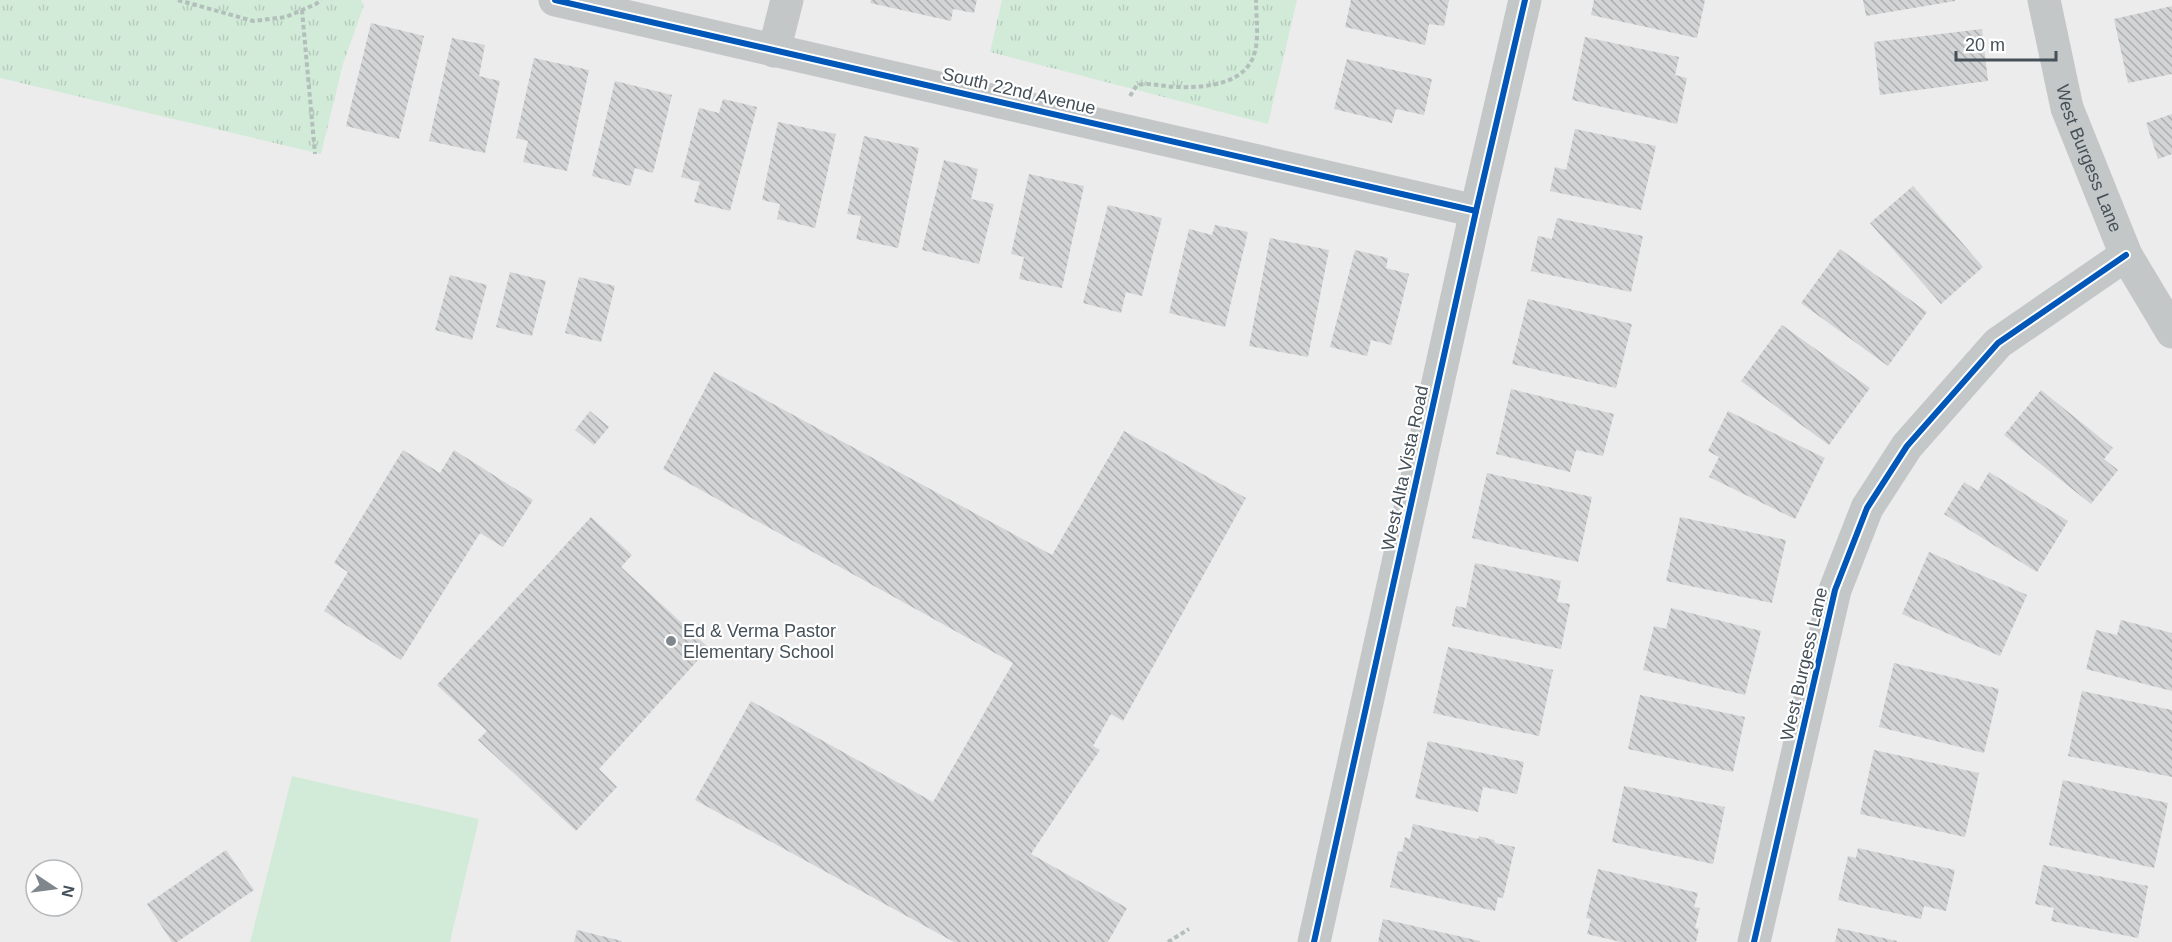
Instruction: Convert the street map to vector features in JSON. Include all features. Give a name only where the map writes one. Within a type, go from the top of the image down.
[{"type":"street","name":"South 22nd Avenue","points":[[555,0],[1476,211]]},
{"type":"street","points":[[774,51],[787,0]]},
{"type":"street","name":"West Alta Vista Road","points":[[1314,942],[1525,0]]},
{"type":"street","name":"West Burgess Lane","points":[[1754,942],[1835,590],[1867,508],[1907,446],[1998,343],[2126,255],[2067,108],[2044,0]]},
{"type":"street","points":[[2126,255],[2172,332]]},
{"type":"path","points":[[178,0],[253,21],[286,17],[321,0]]},
{"type":"path","points":[[1130,96],[1137,85],[1146,83],[1178,87],[1214,86],[1237,76],[1251,62],[1256,50],[1256,0]]},
{"type":"path","points":[[302,10],[315,154]]},
{"type":"path","points":[[1168,942],[1189,929]]},
{"type":"green space","points":[[0,0],[361,0],[364,5],[343,64],[321,154],[0,78]]},
{"type":"green space","points":[[1002,0],[1297,0],[1268,124],[990,52]]},
{"type":"green space","points":[[292,776],[479,819],[450,942],[250,942]]},
{"type":"building","points":[[871,0],[977,0],[974,13],[953,9],[951,21],[870,3]]},
{"type":"building","points":[[1351,0],[1449,0],[1444,26],[1429,24],[1425,45],[1345,27]]},
{"type":"building","points":[[1594,0],[1705,0],[1697,38],[1591,15]]},
{"type":"building","points":[[1863,0],[1955,0],[1955,1],[1866,16]]},
{"type":"building","points":[[2172,6],[2172,74],[2128,83],[2114,19]]},
{"type":"building","points":[[371,23],[424,36],[399,139],[346,126]]},
{"type":"building","points":[[1982,29],[1988,81],[1880,95],[1874,42]]},
{"type":"building","points":[[1585,37],[1679,57],[1675,75],[1687,78],[1677,124],[1572,100]]},
{"type":"building","points":[[452,38],[485,45],[479,76],[500,81],[485,153],[429,141]]},
{"type":"building","points":[[534,58],[589,70],[567,171],[523,162],[528,141],[516,138]]},
{"type":"building","points":[[1347,59],[1432,79],[1424,115],[1396,109],[1392,123],[1334,109]]},
{"type":"building","points":[[615,81],[672,95],[653,173],[635,168],[630,186],[592,176]]},
{"type":"building","points":[[723,99],[757,107],[730,211],[694,202],[700,182],[681,177],[699,108],[719,113]]},
{"type":"building","points":[[2172,114],[2172,154],[2158,159],[2146,123]]},
{"type":"building","points":[[778,122],[836,134],[815,228],[777,219],[780,204],[762,200]]},
{"type":"building","points":[[1575,129],[1656,146],[1641,210],[1550,191],[1555,167],[1566,170]]},
{"type":"building","points":[[864,136],[919,148],[898,248],[856,239],[861,216],[847,214]]},
{"type":"building","points":[[944,160],[978,169],[971,199],[994,204],[979,264],[922,250]]},
{"type":"building","points":[[1029,174],[1084,186],[1062,288],[1019,279],[1024,257],[1011,254]]},
{"type":"building","points":[[1913,186],[1983,267],[1941,304],[1870,223]]},
{"type":"building","points":[[1108,205],[1162,218],[1142,296],[1126,292],[1121,313],[1083,303]]},
{"type":"building","points":[[1557,218],[1643,236],[1631,292],[1531,271],[1538,236],[1552,239]]},
{"type":"building","points":[[1215,225],[1248,232],[1225,327],[1169,313],[1189,229],[1212,235]]},
{"type":"building","points":[[1270,238],[1329,250],[1308,357],[1249,346]]},
{"type":"building","points":[[1840,249],[1927,312],[1888,366],[1801,303]]},
{"type":"building","points":[[1355,250],[1388,258],[1386,268],[1409,274],[1391,345],[1371,340],[1367,356],[1330,347]]},
{"type":"building","points":[[510,272],[546,281],[532,336],[496,327]]},
{"type":"building","points":[[450,275],[487,285],[472,340],[435,330]]},
{"type":"building","points":[[579,277],[615,286],[601,342],[565,333]]},
{"type":"building","points":[[1528,299],[1632,324],[1616,388],[1512,364]]},
{"type":"building","points":[[1782,325],[1870,388],[1829,445],[1741,381]]},
{"type":"building","points":[[714,372],[1052,555],[1124,431],[1246,498],[1123,721],[1111,714],[1093,746],[1100,750],[1031,854],[1127,908],[1108,942],[954,942],[695,800],[751,701],[933,802],[1013,663],[663,469]]},
{"type":"building","points":[[1511,389],[1614,414],[1603,456],[1576,450],[1570,472],[1496,454]]},
{"type":"building","points":[[2041,390],[2113,448],[2104,459],[2118,470],[2091,504],[2004,435]]},
{"type":"building","points":[[590,411],[609,427],[594,445],[575,430]]},
{"type":"building","points":[[1728,411],[1825,458],[1795,519],[1709,477],[1719,457],[1708,451]]},
{"type":"building","points":[[403,450],[440,473],[454,450],[533,500],[503,547],[480,533],[401,660],[324,611],[348,572],[334,563]]},
{"type":"building","points":[[1989,472],[2068,521],[2037,572],[1944,514],[1964,482],[1978,491]]},
{"type":"building","points":[[1487,473],[1592,497],[1578,562],[1472,538]]},
{"type":"building","points":[[591,517],[632,555],[621,567],[709,648],[599,769],[617,787],[576,831],[478,740],[487,731],[437,685]]},
{"type":"building","points":[[1680,517],[1786,540],[1772,603],[1666,581]]},
{"type":"building","points":[[1929,552],[2027,595],[2000,656],[1902,614]]},
{"type":"building","points":[[1475,563],[1561,581],[1557,602],[1570,604],[1561,649],[1452,626],[1456,606],[1466,608]]},
{"type":"building","points":[[1671,608],[1761,631],[1745,695],[1643,670],[1654,626],[1666,629]]},
{"type":"building","points":[[2121,620],[2172,633],[2172,691],[2086,669],[2096,630],[2117,635]]},
{"type":"building","points":[[1448,647],[1553,670],[1539,736],[1433,713]]},
{"type":"building","points":[[1894,663],[1999,689],[1984,753],[1879,727]]},
{"type":"building","points":[[2082,691],[2172,710],[2172,777],[2068,756]]},
{"type":"building","points":[[1640,695],[1745,717],[1733,772],[1628,749]]},
{"type":"building","points":[[1428,741],[1524,762],[1517,794],[1483,787],[1478,812],[1415,798]]},
{"type":"building","points":[[1874,750],[1979,773],[1965,837],[1860,814]]},
{"type":"building","points":[[2063,780],[2168,803],[2154,868],[2049,845]]},
{"type":"building","points":[[1624,786],[1725,807],[1713,864],[1612,842]]},
{"type":"building","points":[[1413,824],[1478,839],[1479,836],[1494,840],[1495,843],[1515,847],[1503,898],[1498,897],[1495,911],[1390,887],[1398,851],[1402,852],[1405,837],[1410,839]]},
{"type":"building","points":[[1858,848],[1955,870],[1946,911],[1924,906],[1921,919],[1838,900],[1848,856],[1856,858]]},
{"type":"building","points":[[226,850],[254,890],[177,942],[172,942],[147,904]]},
{"type":"building","points":[[2043,865],[2148,886],[2138,938],[2051,921],[2054,908],[2035,904]]},
{"type":"building","points":[[1598,869],[1698,893],[1694,907],[1700,908],[1695,928],[1699,929],[1696,942],[1621,942],[1587,934],[1591,919],[1586,918]]},
{"type":"building","points":[[1383,919],[1480,941],[1480,942],[1378,942]]},
{"type":"building","points":[[1838,928],[1897,941],[1897,942],[1835,942]]},
{"type":"building","points":[[577,930],[622,941],[622,942],[574,942]]},
{"type":"cycle path","points":[[555,0],[1476,211]]},
{"type":"cycle path","points":[[1314,942],[1525,0]]},
{"type":"cycle path","points":[[1754,942],[1835,590],[1867,508],[1907,446],[1998,343],[2126,255]]},
{"type":"place","name":"Ed & Verma Pastor Elementary School","points":[[671,641]]}]
